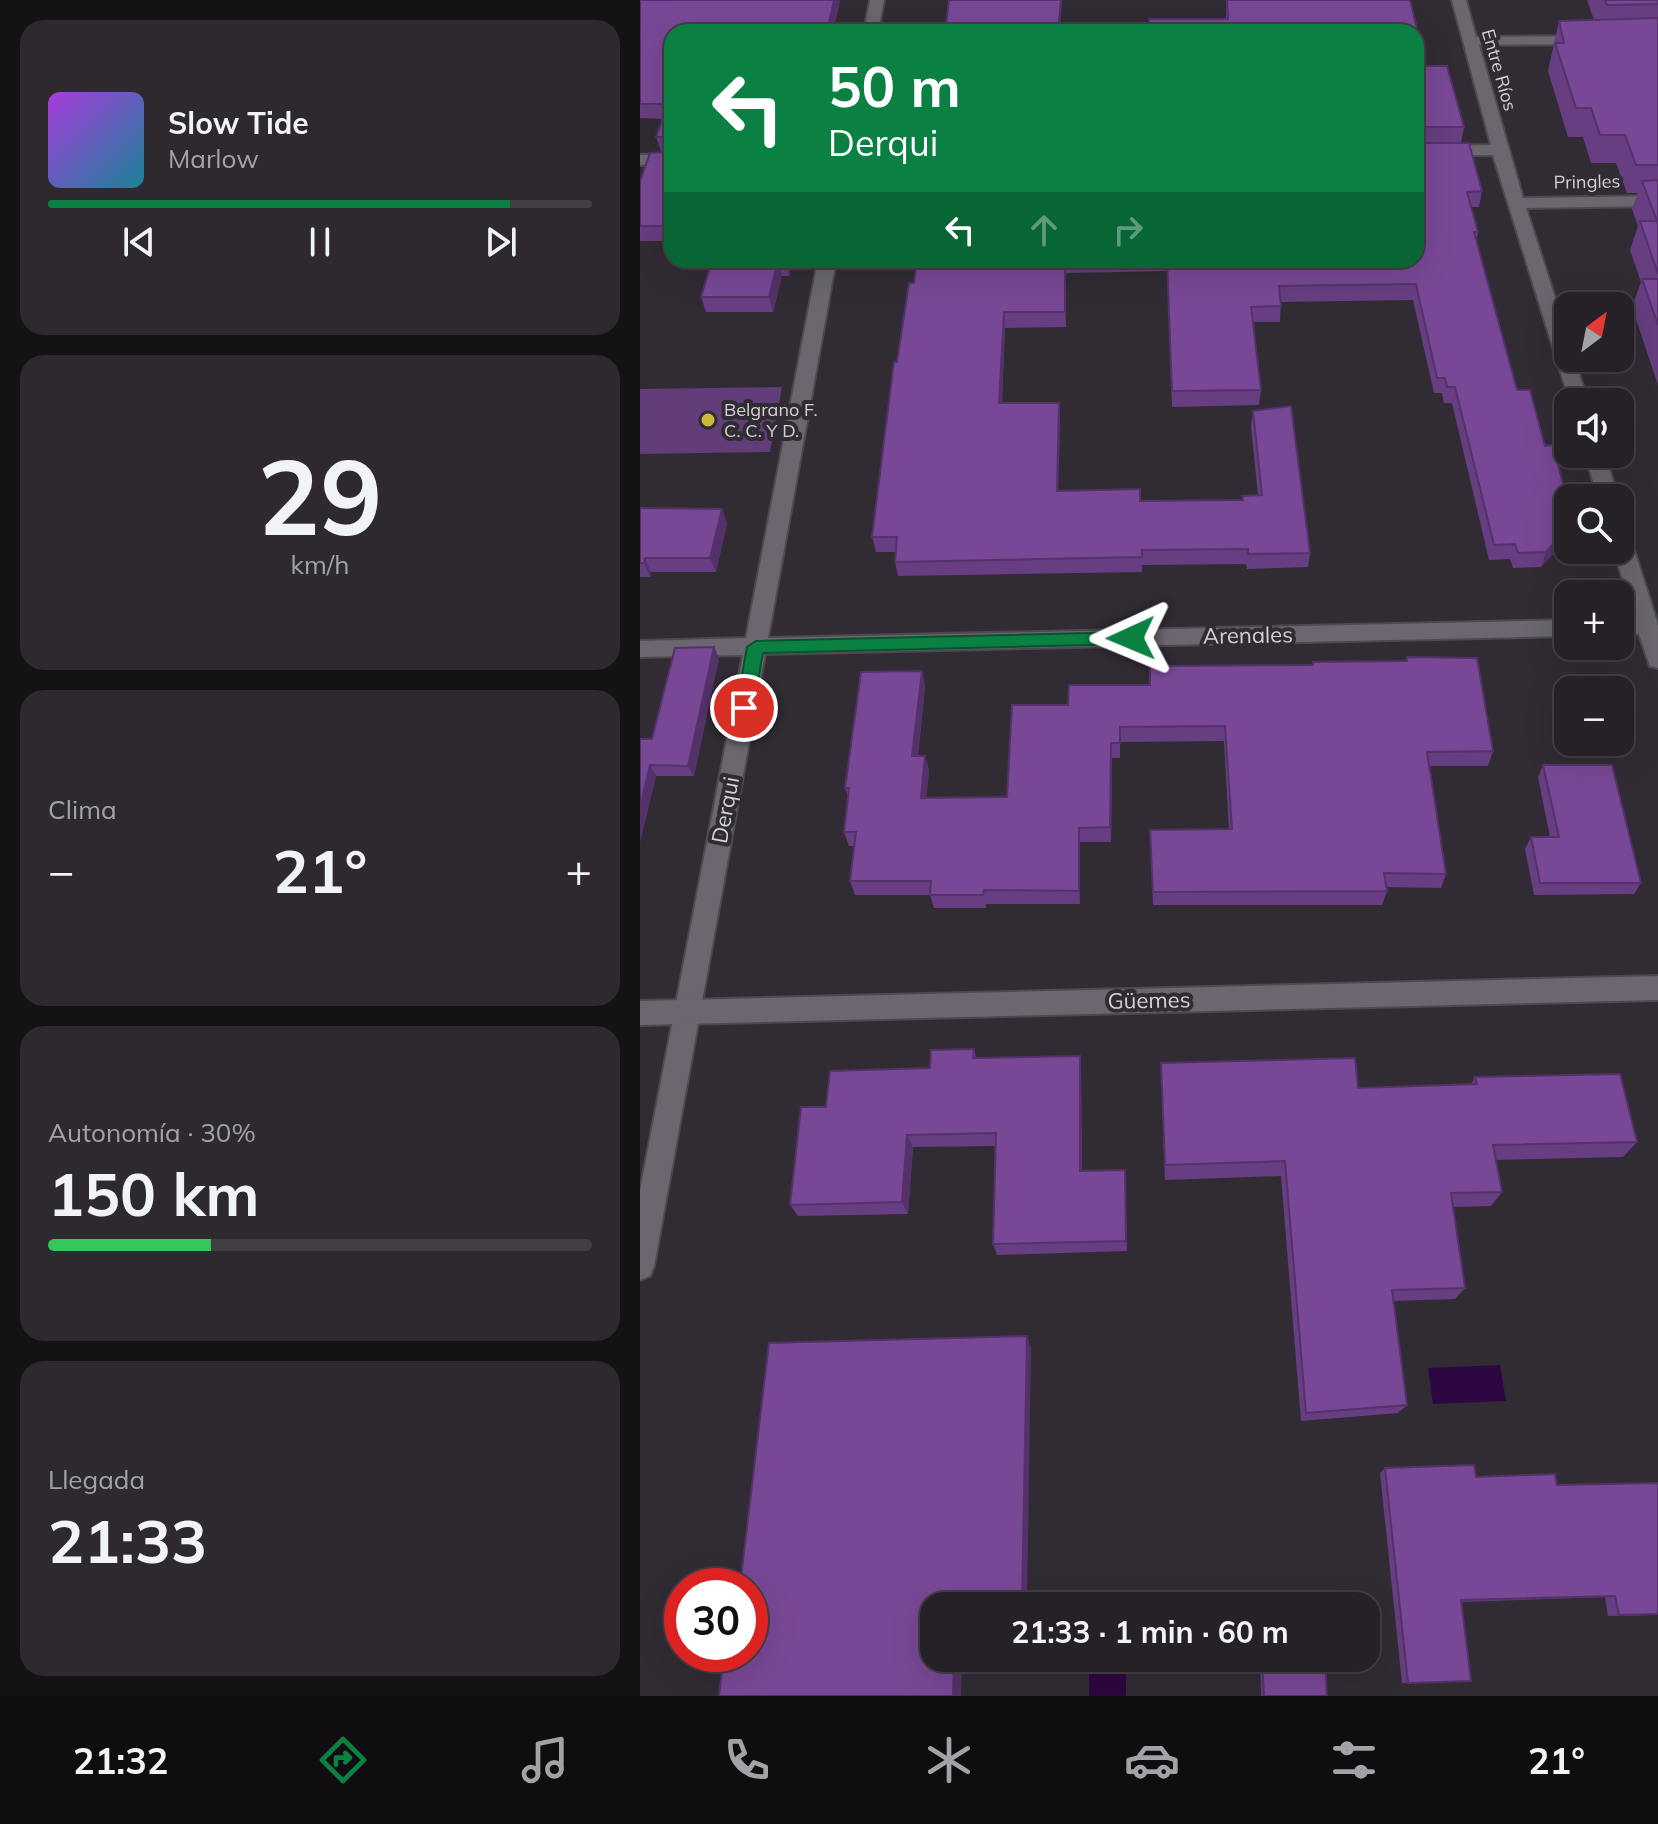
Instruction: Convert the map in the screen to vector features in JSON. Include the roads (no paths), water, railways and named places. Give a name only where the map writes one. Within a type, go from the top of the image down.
[{"type":"street","points":[[872,24],[877,0]]},
{"type":"street","name":"Entre Ríos","points":[[1459,0],[1500,150],[1575,388]]},
{"type":"street","points":[[1470,41],[1611,39]]},
{"type":"street","points":[[1424,151],[1500,150]]},
{"type":"street","points":[[640,160],[664,159]]},
{"type":"street","name":"Pringles","points":[[1517,203],[1658,201]]},
{"type":"street","name":"Derqui","points":[[640,1266],[826,268]]},
{"type":"street","points":[[1628,564],[1658,660]]},
{"type":"street","points":[[1634,626],[1647,626]]},
{"type":"street","name":"Arenales","points":[[640,649],[1554,628]]},
{"type":"street","name":"Güemes","points":[[640,1013],[1658,988]]},
{"type":"place","name":"Belgrano F. C. C. Y D.","points":[[708,420]]}]
